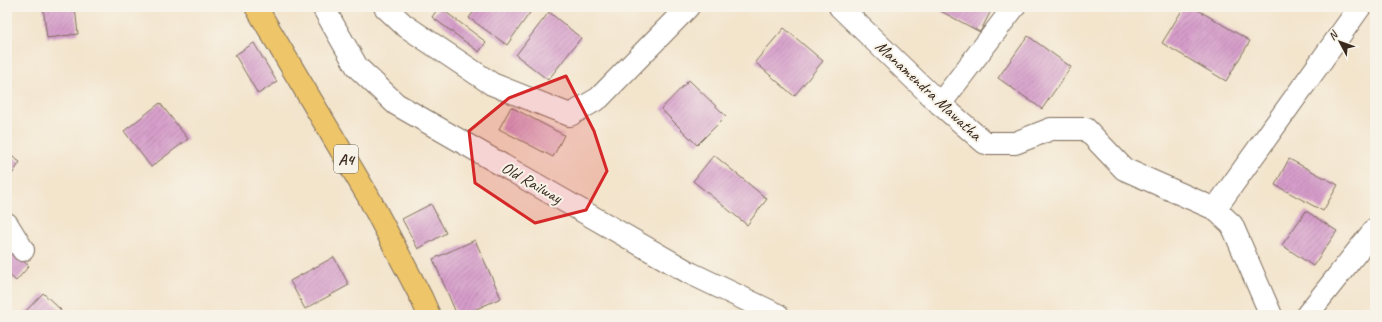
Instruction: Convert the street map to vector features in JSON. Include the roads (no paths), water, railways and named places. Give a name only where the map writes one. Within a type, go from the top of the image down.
[{"type":"highway","name":"A4","points":[[256,7],[368,196],[429,315]]},
{"type":"street","name":"Old Railway","points":[[323,7],[357,68],[396,104],[690,273],[778,315]]},
{"type":"street","points":[[385,7],[404,25],[492,84],[570,115],[599,98],[688,7]]},
{"type":"street","name":"Manamendra Mawatha","points":[[840,7],[940,104],[985,143],[1015,143],[1051,128],[1086,129],[1124,169],[1216,209],[1232,225],[1271,315]]},
{"type":"street","points":[[940,104],[1014,7]]},
{"type":"street","points":[[1216,209],[1360,7]]},
{"type":"street","points":[[7,224],[23,250]]},
{"type":"street","points":[[1307,315],[1375,229]]}]
